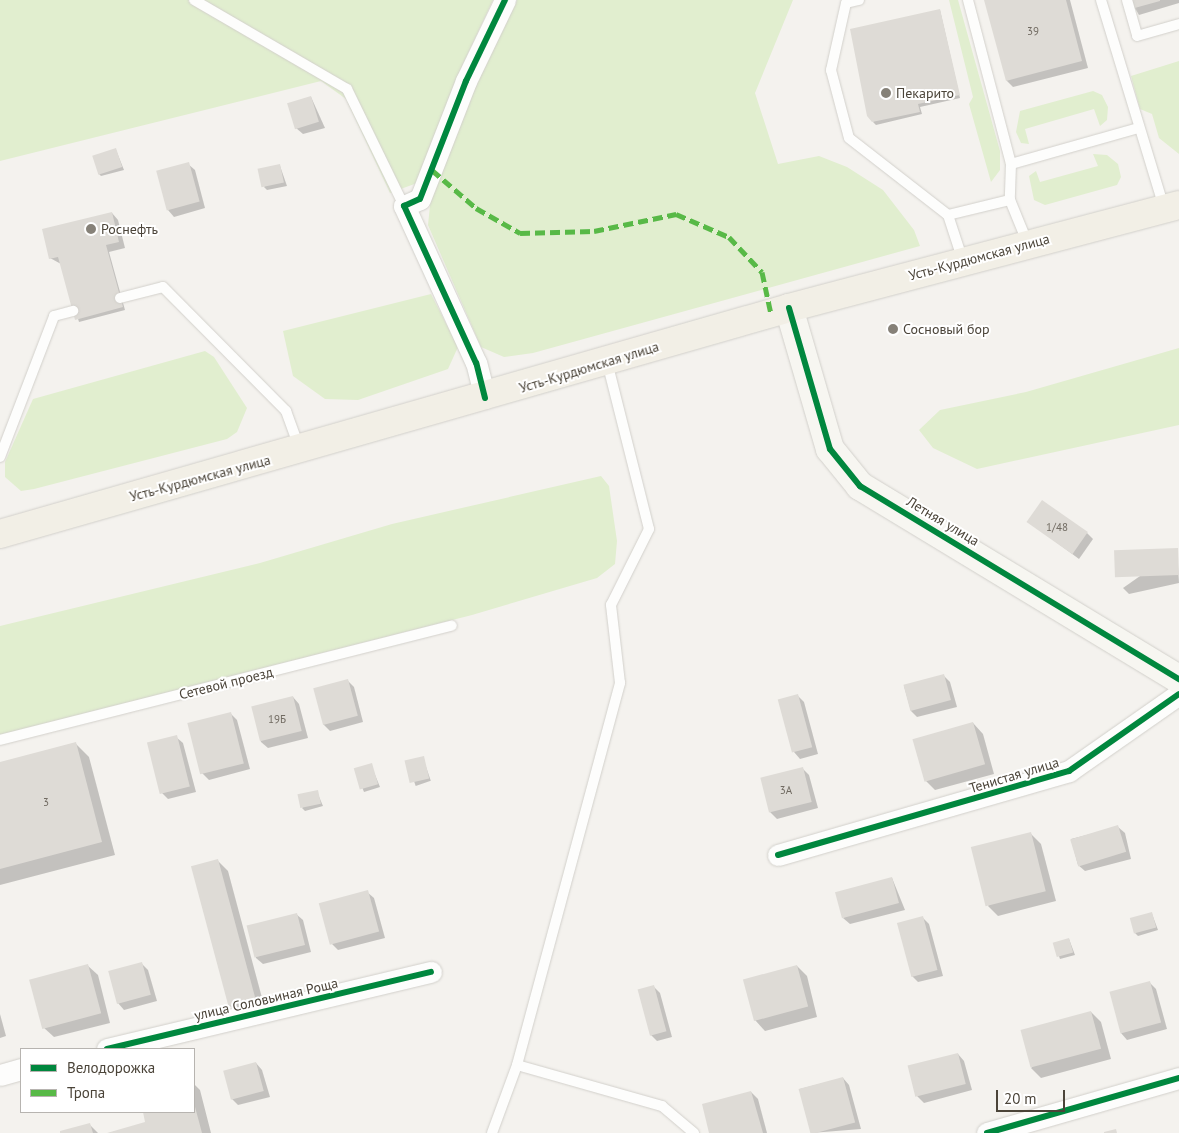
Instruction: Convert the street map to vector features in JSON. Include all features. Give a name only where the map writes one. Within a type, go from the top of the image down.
[{"type":"main road","name":"Усть-Курдюмская улица","points":[[0,533],[485,398],[607,360],[789,308],[1172,207]]},
{"type":"street","points":[[485,398],[476,363],[404,206],[420,199],[466,81],[505,0]]},
{"type":"street","name":"Летняя улица","points":[[789,308],[816,412],[830,449],[860,486],[1179,679]]},
{"type":"street","name":"Тенистая улица","points":[[778,855],[1069,771],[1179,694]]},
{"type":"street","name":"улица Соловьиная Роща","points":[[111,1048],[431,972]]},
{"type":"street","points":[[0,1074],[20,1070]]},
{"type":"street","points":[[987,1133],[1037,1126],[1179,1078]]},
{"type":"lane","points":[[194,0],[347,89],[404,206]]},
{"type":"lane","points":[[859,0],[846,4],[831,70],[849,138],[948,215],[963,261]]},
{"type":"lane","points":[[968,0],[1012,164],[1010,200],[1028,244]]},
{"type":"lane","points":[[1101,0],[1138,128],[1172,207]]},
{"type":"lane","points":[[1127,0],[1137,36],[1179,24]]},
{"type":"lane","points":[[1012,164],[1138,128]]},
{"type":"lane","points":[[948,215],[1010,200]]},
{"type":"lane","points":[[120,298],[163,287],[286,411],[300,450]]},
{"type":"lane","points":[[0,457],[54,316],[73,310]]},
{"type":"lane","points":[[492,1133],[517,1066],[620,683],[611,605],[649,529],[607,360]]},
{"type":"lane","name":"Сетевой проезд","points":[[0,740],[452,626]]},
{"type":"lane","points":[[517,1066],[662,1106],[694,1133]]},
{"type":"green space","points":[[0,0],[493,0],[457,77],[417,183],[390,193],[346,99],[321,81],[0,161]]},
{"type":"green space","points":[[517,0],[793,0],[755,93],[778,164],[819,156],[847,167],[883,190],[914,230],[920,246],[533,353],[504,357],[481,347],[428,225],[431,196],[475,87]]},
{"type":"green space","points":[[949,0],[958,0],[1000,151],[1000,170],[991,182],[969,104],[973,97]]},
{"type":"green space","points":[[1179,61],[1179,154],[1159,138],[1152,114],[1140,109],[1131,76]]},
{"type":"green space","points":[[1093,91],[1102,95],[1108,107],[1107,120],[1100,126],[1094,109],[1025,129],[1029,144],[1021,143],[1016,132],[1020,111]]},
{"type":"green space","points":[[1093,154],[1107,155],[1118,164],[1121,177],[1117,185],[1045,205],[1034,200],[1029,176],[1036,171],[1040,182],[1098,166]]},
{"type":"green space","points":[[431,294],[458,347],[448,369],[358,400],[325,399],[293,376],[283,331]]},
{"type":"green space","points":[[1179,348],[1179,425],[977,469],[933,448],[919,430],[940,410],[1026,392]]},
{"type":"green space","points":[[205,351],[214,357],[247,408],[237,432],[227,439],[34,489],[21,491],[5,477],[5,462],[33,399]]},
{"type":"green space","points":[[601,476],[609,486],[617,541],[615,564],[597,578],[472,615],[0,735],[0,626],[260,563],[392,524]]},
{"type":"building","points":[[984,0],[1066,0],[1082,61],[1006,81]]},
{"type":"building","points":[[1128,0],[1160,0],[1160,1],[1131,9]]},
{"type":"building","points":[[940,9],[960,95],[918,104],[920,112],[872,122],[867,116],[850,29]]},
{"type":"building","points":[[311,96],[319,122],[295,129],[287,103]]},
{"type":"building","points":[[116,148],[122,167],[98,175],[92,156]]},
{"type":"building","points":[[189,162],[200,202],[167,210],[156,171]]},
{"type":"building","points":[[280,164],[284,183],[261,187],[258,169]]},
{"type":"building","points":[[112,212],[119,242],[106,245],[123,307],[75,320],[58,257],[49,259],[42,229]]},
{"type":"building","points":[[1042,500],[1088,532],[1072,554],[1027,522]]},
{"type":"building","points":[[1178,548],[1179,575],[1115,577],[1114,550]]},
{"type":"building","points":[[944,674],[951,700],[910,711],[903,685]]},
{"type":"building","points":[[348,679],[358,716],[323,725],[313,688]]},
{"type":"building","points":[[798,694],[812,747],[792,753],[778,699]]},
{"type":"building","points":[[293,696],[302,731],[260,741],[251,706]]},
{"type":"building","points":[[231,712],[244,763],[200,774],[187,723]]},
{"type":"building","points":[[973,722],[985,764],[925,782],[912,739]]},
{"type":"building","points":[[177,735],[190,786],[160,794],[147,742]]},
{"type":"building","points":[[76,742],[102,842],[0,869],[0,762]]},
{"type":"building","points":[[424,756],[429,778],[410,783],[405,760]]},
{"type":"building","points":[[372,763],[378,784],[360,789],[354,768]]},
{"type":"building","points":[[803,767],[812,802],[769,813],[760,778]]},
{"type":"building","points":[[318,790],[321,804],[300,808],[297,794]]},
{"type":"building","points":[[1118,825],[1126,852],[1078,866],[1070,840]]},
{"type":"building","points":[[1031,832],[1046,891],[986,906],[971,847]]},
{"type":"building","points":[[218,859],[256,999],[228,1006],[191,866]]},
{"type":"building","points":[[892,877],[899,903],[842,918],[835,892]]},
{"type":"building","points":[[368,890],[379,932],[330,945],[319,903]]},
{"type":"building","points":[[1152,912],[1156,927],[1134,933],[1130,918]]},
{"type":"building","points":[[297,913],[305,945],[255,958],[247,926]]},
{"type":"building","points":[[923,916],[937,970],[911,977],[897,923]]},
{"type":"building","points":[[1069,938],[1073,952],[1057,957],[1053,943]]},
{"type":"building","points":[[142,962],[151,995],[117,1004],[108,971]]},
{"type":"building","points":[[88,964],[101,1013],[42,1029],[29,980]]},
{"type":"building","points":[[797,965],[808,1007],[754,1021],[743,979]]},
{"type":"building","points":[[1150,981],[1161,1023],[1121,1033],[1109,992]]},
{"type":"building","points":[[654,985],[666,1031],[650,1036],[638,989]]},
{"type":"building","points":[[1091,1011],[1101,1049],[1031,1068],[1020,1030]]},
{"type":"building","points":[[958,1053],[966,1084],[915,1097],[908,1066]]},
{"type":"building","points":[[256,1062],[264,1091],[231,1100],[223,1071]]},
{"type":"building","points":[[843,1077],[855,1122],[810,1133],[799,1089]]},
{"type":"building","points":[[751,1091],[763,1133],[709,1133],[702,1104]]},
{"type":"building","points":[[195,1107],[202,1133],[107,1133],[145,1122],[143,1113],[195,1113]]},
{"type":"building","points":[[90,1123],[93,1133],[60,1133],[60,1131]]},
{"type":"building","points":[[1116,1129],[1117,1133],[1104,1133],[1104,1132]]},
{"type":"marked path","points":[[432,170],[476,208],[520,233],[594,231],[676,214],[729,237],[762,272],[771,314]]},
{"type":"cycle path","points":[[485,398],[476,363],[404,206],[420,199],[466,81],[505,0]]},
{"type":"cycle path","points":[[789,308],[830,449],[860,486],[1179,679]]},
{"type":"cycle path","points":[[778,855],[1069,771],[1179,694]]},
{"type":"cycle path","points":[[111,1048],[431,972]]},
{"type":"cycle path","points":[[987,1133],[1179,1078]]},
{"type":"place","name":"Пекарито","points":[[886,93]]},
{"type":"place","name":"Роснефть","points":[[91,229]]},
{"type":"place","name":"Сосновый бор","points":[[893,329]]}]
